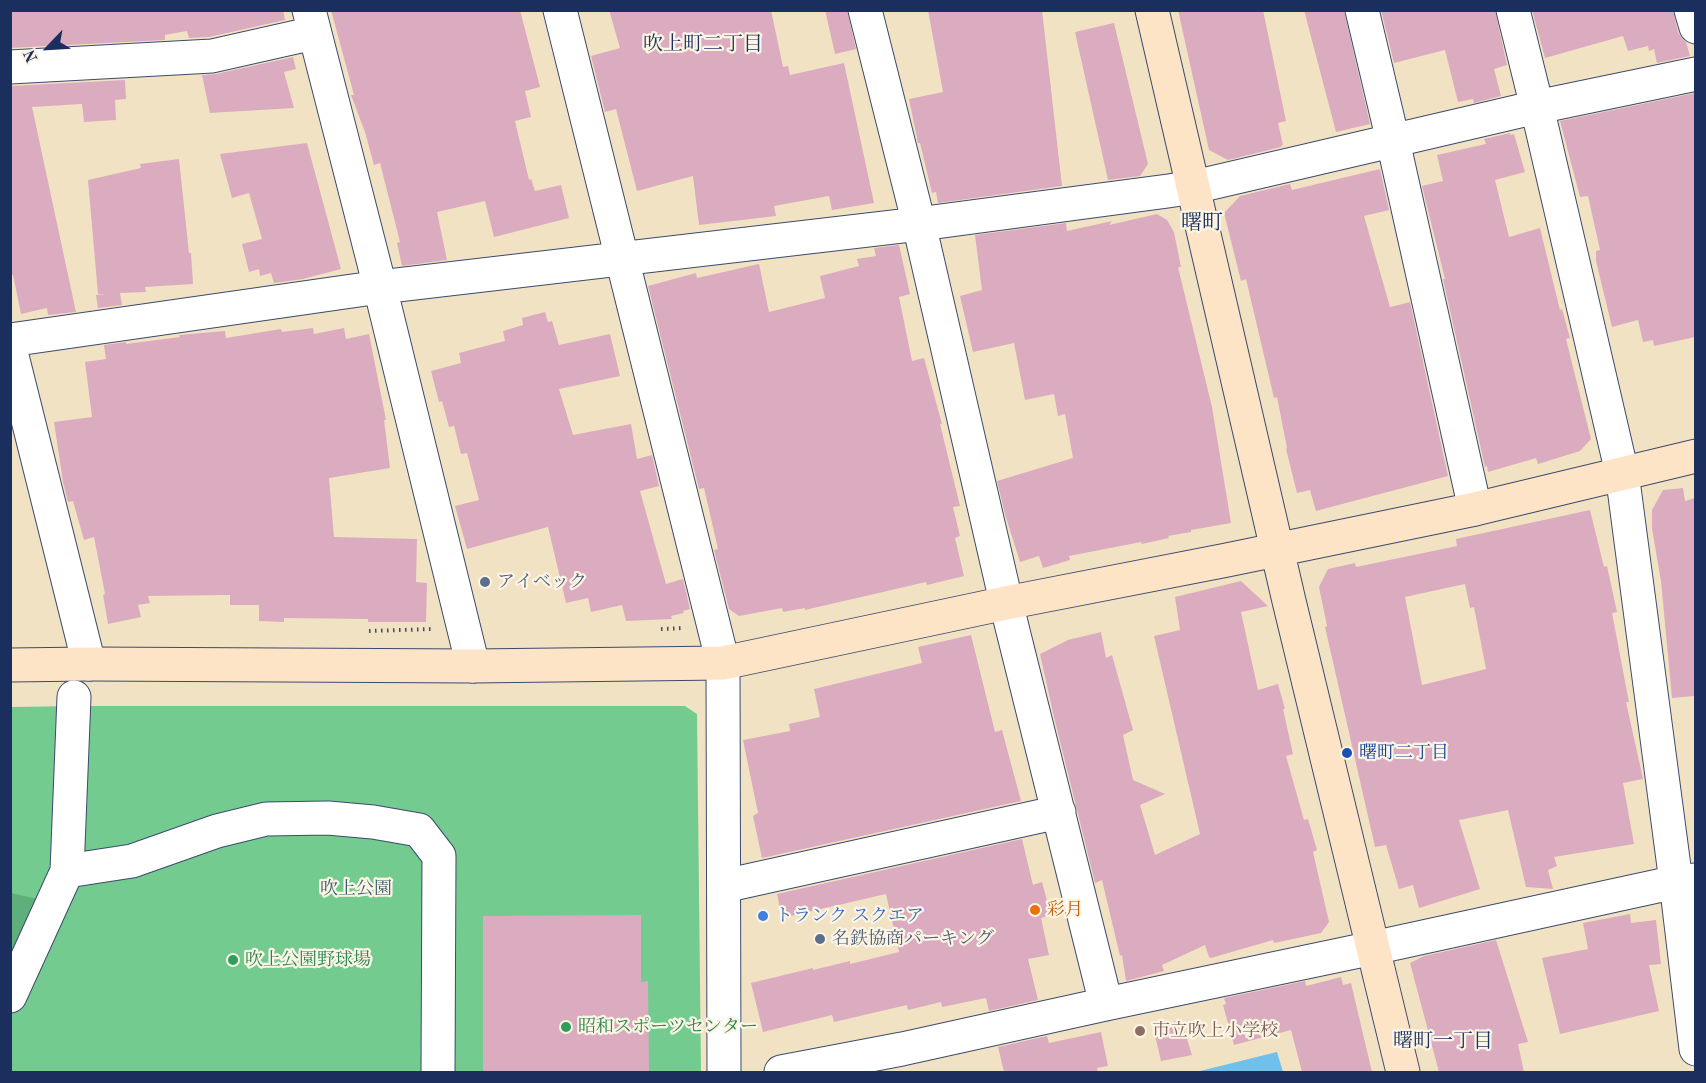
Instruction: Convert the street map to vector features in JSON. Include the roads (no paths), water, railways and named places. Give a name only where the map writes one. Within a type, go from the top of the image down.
[{"type":"street","points":[[560,10],[723,663],[724,1072]]},
{"type":"street","points":[[865,10],[919,224],[1006,603],[1106,1004]]},
{"type":"street","points":[[1152,10],[1277,549],[1403,1072]]},
{"type":"street","points":[[1362,10],[1475,509]]},
{"type":"street","points":[[1513,10],[1622,473],[1685,881],[1695,1049]]},
{"type":"street","points":[[1691,10],[1695,27]]},
{"type":"street","points":[[10,67],[212,56],[312,22],[473,666]]},
{"type":"street","points":[[10,339],[380,287],[919,224],[1194,187],[1537,107],[1695,74]]},
{"type":"street","points":[[10,348],[89,664]]},
{"type":"street","points":[[10,665],[473,666],[723,663],[1006,603],[1475,509],[1695,456]]},
{"type":"street","points":[[10,996],[67,871],[74,698]]},
{"type":"street","points":[[724,886],[1059,812]]},
{"type":"street","points":[[67,871],[132,861],[217,831],[266,819],[328,818],[373,822],[419,830],[439,856],[438,1072]]},
{"type":"street","points":[[781,1072],[905,1061],[1106,1004],[1685,881]]},
{"type":"water","points":[[1277,1052],[1283,1072],[1196,1072]]},
{"type":"place","name":"アイベック","points":[[485,582]]},
{"type":"place","name":"曙町二丁目","points":[[1347,753]]},
{"type":"place","name":"彩月","points":[[1035,910]]},
{"type":"place","name":"トランク スクエア","points":[[763,916]]},
{"type":"place","name":"名鉄協商パーキング","points":[[820,939]]},
{"type":"place","name":"吹上公園野球場","points":[[233,960]]},
{"type":"place","name":"昭和スポーツセンター","points":[[566,1027]]},
{"type":"place","name":"市立吹上小学校","points":[[1140,1031]]},
{"type":"district","name":"吹上町二丁目","points":[[703,45]]},
{"type":"district","name":"曙町","points":[[1202,223]]},
{"type":"district","name":"曙町一丁目","points":[[1443,1042]]},
{"type":"park label","name":"吹上公園","points":[[356,889]]}]
